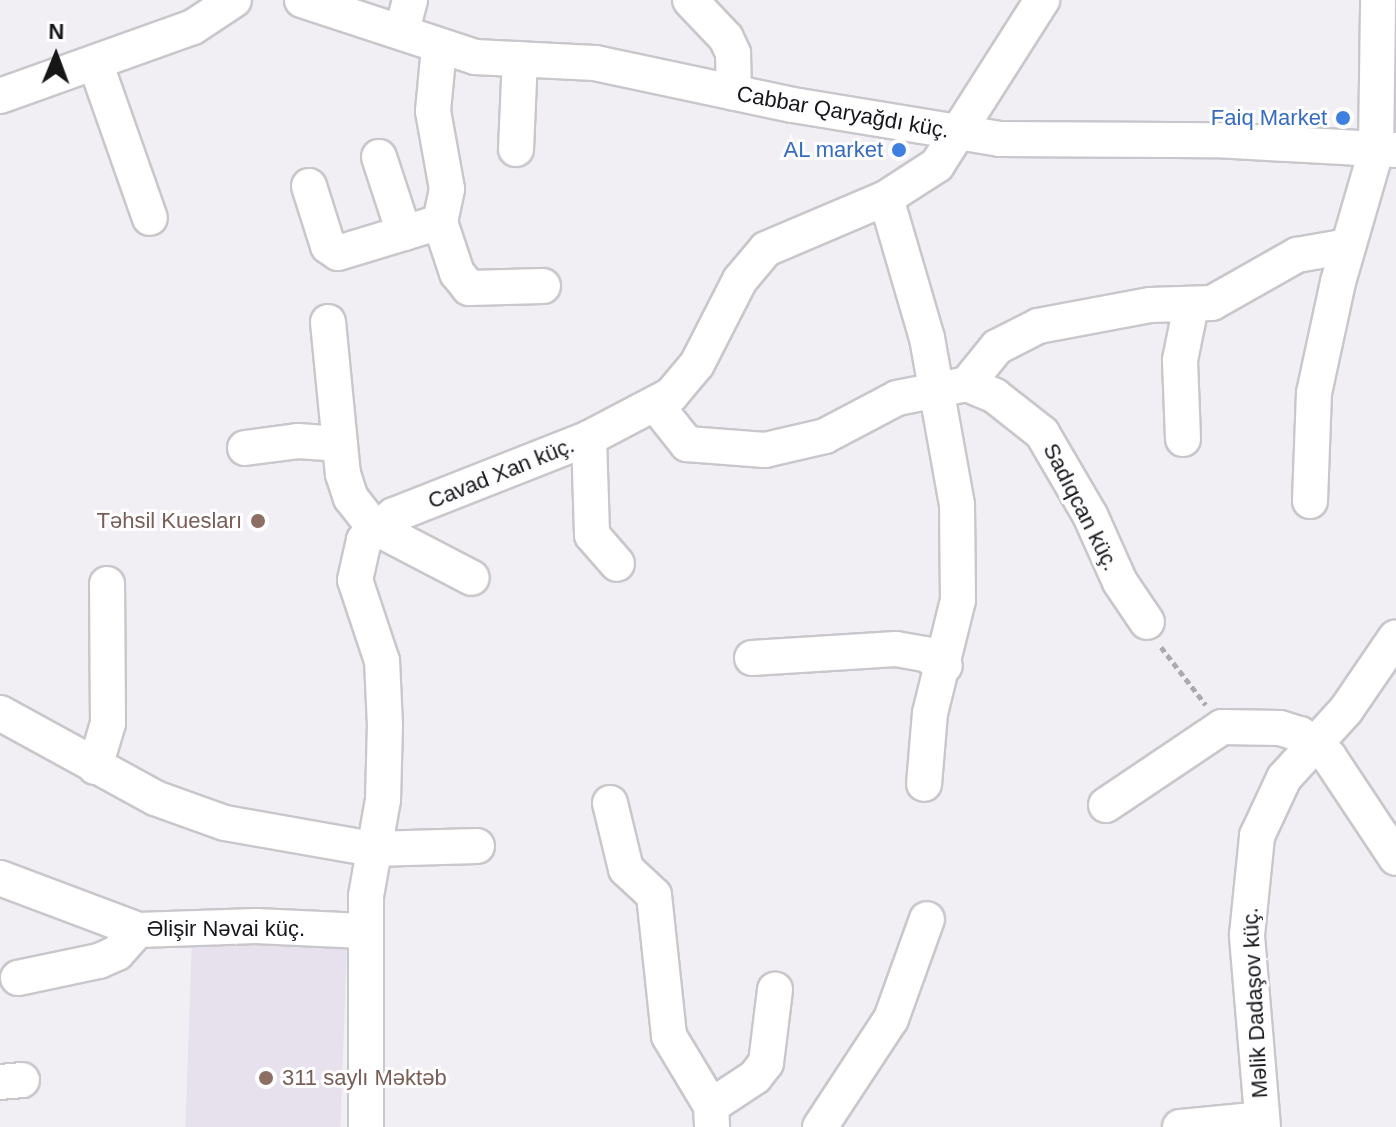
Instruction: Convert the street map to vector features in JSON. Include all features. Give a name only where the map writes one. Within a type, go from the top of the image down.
[{"type":"street","points":[[0,96],[96,65],[193,27],[234,0]]},
{"type":"street","name":"Cabbar Qaryağdı küç.","points":[[302,0],[406,15],[439,48],[475,57],[628,68],[734,93],[961,133],[1028,141],[1216,140],[1386,150]]},
{"type":"street","points":[[690,0],[726,38],[733,53],[734,93]]},
{"type":"street","name":"Cavad Xan küç.","points":[[374,527],[589,438],[656,405],[685,383],[740,280],[766,249],[886,198],[924,176],[961,133],[1042,0]]},
{"type":"street","points":[[1310,501],[1314,393],[1348,246],[1386,150],[1378,0]]},
{"type":"street","points":[[439,48],[433,111],[447,189],[440,222],[457,273],[469,288],[543,286]]},
{"type":"street","points":[[516,149],[520,59]]},
{"type":"street","points":[[96,65],[150,218]]},
{"type":"street","points":[[379,157],[404,233]]},
{"type":"street","points":[[309,186],[328,246],[338,253],[440,222]]},
{"type":"street","points":[[886,198],[952,386],[960,548],[958,600],[945,666],[930,713],[924,784]]},
{"type":"street","points":[[656,405],[687,444],[765,450],[812,440],[897,398],[952,386],[997,347],[1038,326],[1150,305],[1191,306],[1226,297],[1297,255],[1348,246]]},
{"type":"street","points":[[1183,439],[1180,360],[1191,306]]},
{"type":"street","points":[[328,322],[340,444],[351,498],[374,527],[472,578]]},
{"type":"street","name":"Sadıqcan küç.","points":[[952,386],[1019,410],[1042,433],[1090,515],[1120,582],[1147,622]]},
{"type":"street","points":[[589,438],[592,535],[617,564]]},
{"type":"street","points":[[245,448],[298,441],[340,444]]},
{"type":"street","points":[[366,1127],[364,931],[372,849],[383,800],[384,684],[358,595],[355,566],[374,527]]},
{"type":"street","points":[[95,767],[108,723],[107,584]]},
{"type":"street","name":"Məlik Dadaşov küç.","points":[[1262,1123],[1248,948],[1251,877],[1257,836],[1274,794],[1317,746],[1396,637]]},
{"type":"street","points":[[752,658],[896,649],[925,654],[945,666]]},
{"type":"street","points":[[0,713],[155,798],[225,823],[372,849],[477,846]]},
{"type":"street","points":[[1106,805],[1230,727],[1280,728],[1317,746],[1396,858]]},
{"type":"street","points":[[610,803],[626,869],[654,895],[658,910],[669,1036],[712,1116],[766,1063],[775,990]]},
{"type":"street","name":"Əlişir Nəvai küç.","points":[[0,878],[138,930],[256,926],[364,931]]},
{"type":"street","points":[[820,1127],[891,1019],[927,919]]},
{"type":"street","points":[[18,978],[99,961],[117,953],[138,930]]},
{"type":"street","points":[[1180,1127],[1262,1123]]},
{"type":"path","points":[[1147,622],[1185,684],[1230,727]]},
{"type":"shaded area","name":"311 saylı Məktəb","points":[[192,939],[347,944],[341,1127],[185,1127]]},
{"type":"place","name":"Faiq Market","points":[[1343,118]]},
{"type":"place","name":"AL market","points":[[899,150]]},
{"type":"place","name":"Təhsil Kuesları","points":[[258,521]]},
{"type":"place","name":"311 saylı Məktəb","points":[[266,1078]]}]
